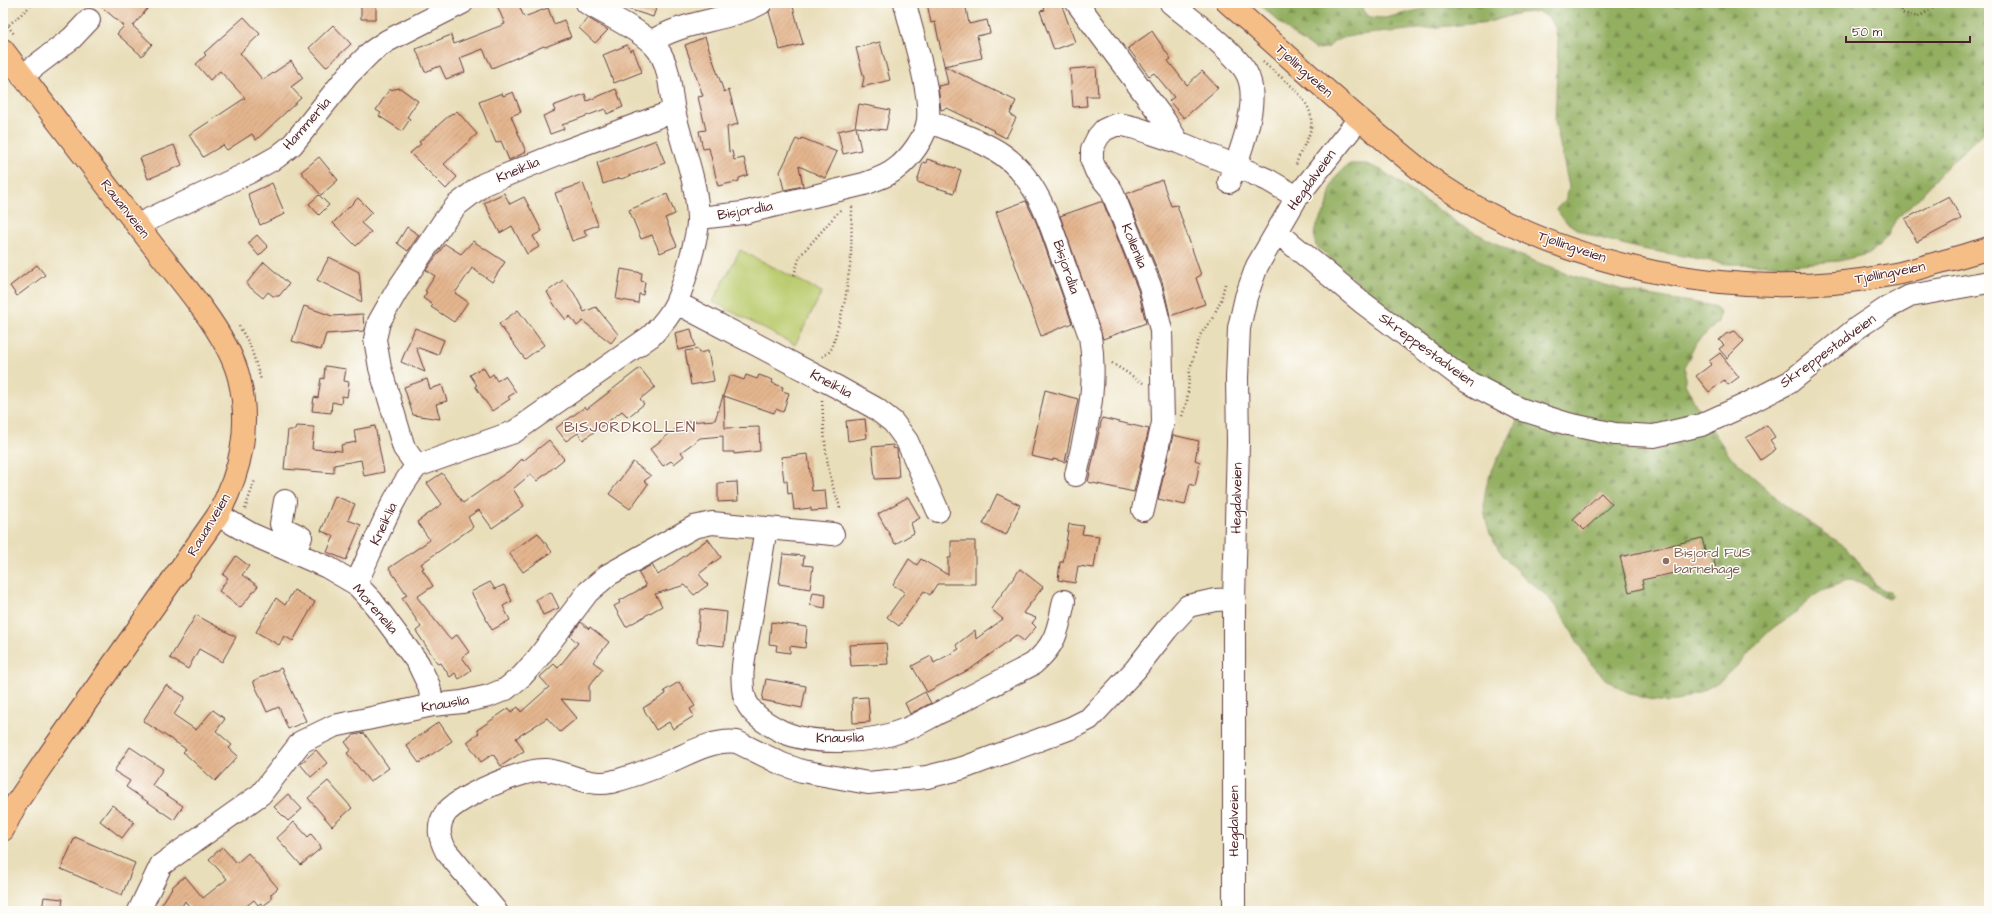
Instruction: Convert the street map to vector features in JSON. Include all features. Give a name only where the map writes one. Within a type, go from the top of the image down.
[{"type":"main road","name":"Tjøllingveien","points":[[1228,3],[1359,119],[1421,170],[1476,206],[1546,239],[1584,253],[1648,270],[1733,282],[1787,284],[1844,282],[1890,275],[1989,248]]},
{"type":"main road","name":"Rauanveien","points":[[3,50],[206,317],[226,348],[239,378],[244,413],[243,446],[234,482],[218,515],[17,802],[3,830]]},
{"type":"street","name":"Hammerlia","points":[[137,225],[248,173],[278,157],[292,145],[348,75],[371,52],[387,41],[462,3]]},
{"type":"street","points":[[417,466],[514,432],[651,336],[665,321],[676,303],[694,241],[698,218],[691,174],[674,111],[670,80],[659,51],[651,42],[587,3]]},
{"type":"street","points":[[651,42],[665,32],[743,12],[761,3]]},
{"type":"street","name":"Bisjordlia","points":[[698,218],[743,213],[852,193],[897,168],[910,154],[921,138],[928,121],[928,97],[905,3]]},
{"type":"street","points":[[1077,3],[1161,115],[1178,142]]},
{"type":"street","points":[[1171,3],[1232,56],[1246,71],[1250,84],[1250,113],[1232,174]]},
{"type":"street","points":[[22,76],[72,38],[89,20]]},
{"type":"street","name":"Kneiklia","points":[[356,584],[398,493],[408,476],[417,466],[404,448],[380,368],[375,339],[376,330],[386,308],[457,205],[484,184],[572,148],[674,111]]},
{"type":"street","name":"Hegdalveien","points":[[1234,911],[1234,599],[1239,328],[1246,297],[1257,266],[1302,190],[1359,119]]},
{"type":"street","name":"Bisjordlia","points":[[928,121],[989,147],[1003,155],[1018,168],[1031,185],[1040,200],[1052,228],[1090,336],[1092,353],[1094,380],[1092,405],[1076,475]]},
{"type":"street","name":"Kollenlia","points":[[1142,510],[1163,418],[1161,330],[1150,286],[1111,189],[1096,171],[1092,160],[1092,149],[1104,130],[1115,125],[1123,125],[1178,142],[1232,174],[1268,180],[1302,190]]},
{"type":"street","name":"Skreppestadveien","points":[[1277,232],[1363,303],[1466,381],[1520,409],[1568,424],[1615,434],[1654,436],[1702,425],[1746,405],[1790,382],[1857,328],[1887,308],[1910,296],[1989,282]]},
{"type":"street","name":"Kneiklia","points":[[676,303],[819,377],[875,408],[893,422],[907,440],[938,511]]},
{"type":"street","points":[[285,501],[281,524],[283,528],[301,537],[295,553]]},
{"type":"street","name":"Morenelia","points":[[218,515],[251,534],[327,567],[356,584],[372,601],[418,663],[429,686],[433,705]]},
{"type":"street","name":"Knauslia","points":[[139,911],[161,865],[260,794],[301,742],[334,726],[433,705],[489,696],[506,689],[522,676],[538,658],[588,592],[608,575],[674,537],[694,527],[712,523],[833,534]]},
{"type":"street","name":"Knauslia","points":[[766,528],[742,675],[743,686],[749,707],[756,715],[780,731],[794,736],[813,740],[855,740],[906,730],[1033,664],[1045,654],[1053,643],[1064,601]]},
{"type":"street","points":[[496,911],[446,851],[441,841],[439,832],[445,814],[451,808],[475,794],[515,775],[545,770],[590,783],[610,782],[652,769],[705,747],[731,741],[737,742],[782,764],[818,775],[868,783],[927,777],[963,768],[1071,728],[1089,719],[1135,670],[1167,629],[1188,606],[1215,600],[1234,599]]},
{"type":"path","points":[[3,30],[34,3]]},
{"type":"path","points":[[1897,3],[1902,13],[1918,17],[1942,3]]},
{"type":"path","points":[[1258,58],[1299,94],[1310,112],[1312,122],[1310,132],[1296,166],[1302,190]]},
{"type":"path","points":[[794,275],[800,256],[844,205],[852,193]]},
{"type":"path","points":[[800,367],[829,352],[842,316],[851,258],[852,193]]},
{"type":"path","points":[[1163,418],[1179,420],[1184,415],[1190,369],[1200,334],[1212,320],[1222,300],[1225,284]]},
{"type":"path","points":[[1092,353],[1104,357],[1162,397]]},
{"type":"path","points":[[819,377],[822,393],[825,443],[832,484],[839,500],[840,510]]},
{"type":"green space","points":[[1258,3],[1361,3],[1363,11],[1370,17],[1385,18],[1423,9],[1476,3],[1989,3],[1989,128],[1953,160],[1915,202],[1896,219],[1887,237],[1871,253],[1839,261],[1787,265],[1728,264],[1637,248],[1596,237],[1578,230],[1565,221],[1556,209],[1566,199],[1569,187],[1555,121],[1558,42],[1555,27],[1548,17],[1538,12],[1520,13],[1489,22],[1358,35],[1337,40],[1328,48],[1315,49],[1296,37]]},
{"type":"green space","points":[[1350,164],[1367,164],[1381,170],[1462,226],[1519,255],[1567,274],[1630,292],[1714,306],[1720,313],[1718,322],[1696,343],[1685,366],[1685,384],[1697,407],[1729,455],[1789,509],[1846,547],[1874,583],[1882,590],[1890,591],[1892,597],[1887,599],[1860,582],[1849,580],[1828,588],[1813,597],[1792,615],[1773,628],[1738,665],[1719,681],[1708,688],[1681,700],[1653,700],[1632,694],[1615,685],[1602,675],[1584,652],[1561,613],[1546,596],[1518,571],[1504,556],[1489,530],[1484,505],[1485,491],[1489,478],[1519,414],[1316,246],[1314,234],[1316,226],[1327,208],[1330,191],[1338,174]]},
{"type":"green space","points":[[740,250],[822,292],[795,345],[713,302]]},
{"type":"building","points":[[97,3],[152,3],[133,26],[152,44],[142,56],[117,34],[124,26]]},
{"type":"building","points":[[361,3],[376,3],[376,19],[361,19]]},
{"type":"building","points":[[496,3],[518,3],[524,17],[548,8],[554,24],[564,20],[571,37],[545,47],[544,46],[492,68],[483,49],[460,58],[465,72],[446,79],[440,66],[425,72],[416,49],[451,35],[454,44],[505,24]]},
{"type":"building","points":[[618,3],[658,3],[653,17],[618,6]]},
{"type":"building","points":[[773,3],[792,3],[803,44],[780,50],[769,12]]},
{"type":"building","points":[[927,3],[965,3],[969,24],[987,20],[990,33],[977,36],[982,58],[944,66],[935,22],[931,23]]},
{"type":"building","points":[[1042,3],[1061,3],[1075,42],[1054,50],[1040,11],[1045,10]]},
{"type":"building","points":[[244,17],[260,34],[240,53],[263,80],[291,61],[303,78],[291,87],[301,98],[256,140],[252,134],[227,150],[223,145],[203,157],[189,135],[245,98],[220,71],[210,80],[196,64],[206,55],[204,53]]},
{"type":"building","points":[[588,18],[608,30],[595,43],[579,28]]},
{"type":"building","points":[[333,25],[351,44],[326,67],[309,48]]},
{"type":"building","points":[[1152,31],[1171,59],[1168,61],[1187,85],[1202,71],[1218,88],[1184,118],[1169,101],[1174,97],[1154,73],[1149,76],[1128,48]]},
{"type":"building","points":[[705,37],[724,92],[729,90],[738,124],[727,127],[729,152],[732,151],[734,160],[744,158],[748,175],[739,178],[739,181],[718,186],[709,148],[703,149],[699,131],[706,130],[698,97],[703,96],[685,45]]},
{"type":"building","points":[[880,42],[890,80],[862,87],[864,78],[856,48]]},
{"type":"building","points":[[627,45],[630,51],[633,49],[642,72],[614,83],[603,55]]},
{"type":"building","points":[[944,66],[1016,101],[1010,114],[1016,118],[1006,138],[994,132],[995,131],[947,108],[941,110],[938,86],[948,84]]},
{"type":"building","points":[[1096,67],[1098,96],[1086,96],[1087,106],[1073,107],[1070,69]]},
{"type":"building","points":[[400,88],[418,101],[407,117],[410,119],[402,131],[379,116],[381,113],[376,110],[389,90]]},
{"type":"building","points":[[616,89],[623,107],[607,114],[605,109],[562,125],[564,129],[550,134],[543,116],[555,111],[553,106],[585,94],[587,101]]},
{"type":"building","points":[[513,92],[521,112],[511,116],[526,152],[509,160],[501,141],[496,143],[479,102],[502,93],[503,96]]},
{"type":"building","points":[[859,104],[890,110],[886,130],[856,127],[861,150],[843,154],[838,131],[855,127]]},
{"type":"building","points":[[457,111],[477,134],[444,164],[457,177],[446,189],[410,153],[421,144],[419,142],[452,113],[453,114]]},
{"type":"building","points":[[802,138],[837,152],[825,178],[799,166],[803,186],[784,190],[780,172],[796,139],[800,141]]},
{"type":"building","points":[[656,140],[665,163],[603,184],[597,163]]},
{"type":"building","points":[[174,145],[182,165],[148,179],[140,158]]},
{"type":"building","points":[[319,157],[338,180],[321,195],[301,172]]},
{"type":"building","points":[[927,159],[961,170],[954,193],[917,182],[923,162],[926,163]]},
{"type":"building","points":[[1162,180],[1171,206],[1177,205],[1201,275],[1196,278],[1205,304],[1170,316],[1162,281],[1126,194]]},
{"type":"building","points":[[272,183],[285,214],[260,225],[248,194]]},
{"type":"building","points":[[583,183],[598,225],[584,230],[587,236],[572,241],[555,193]]},
{"type":"building","points":[[504,193],[510,204],[524,197],[542,231],[533,236],[539,247],[527,254],[512,226],[500,233],[484,203]]},
{"type":"building","points":[[667,194],[675,214],[665,218],[677,246],[660,253],[652,235],[641,239],[629,210]]},
{"type":"building","points":[[319,195],[329,205],[319,215],[309,204]]},
{"type":"building","points":[[1949,196],[1961,219],[1917,242],[1905,219]]},
{"type":"building","points":[[358,198],[372,212],[361,223],[371,232],[356,246],[333,223]]},
{"type":"building","points":[[1026,201],[1037,224],[1072,323],[1041,336],[996,212]]},
{"type":"building","points":[[1103,202],[1138,290],[1146,323],[1103,339],[1060,216]]},
{"type":"building","points":[[407,227],[419,235],[408,251],[397,243]]},
{"type":"building","points":[[257,235],[268,247],[259,256],[248,243]]},
{"type":"building","points":[[473,241],[505,262],[492,282],[472,268],[455,293],[468,302],[454,322],[431,307],[433,305],[423,298],[427,292],[425,291],[435,276],[426,270],[445,244],[461,254]]},
{"type":"building","points":[[329,257],[359,272],[362,302],[317,280]]},
{"type":"building","points":[[264,262],[289,284],[279,296],[273,296],[268,292],[263,298],[246,284]]},
{"type":"building","points":[[37,265],[45,275],[17,296],[10,286]]},
{"type":"building","points":[[621,269],[642,273],[641,281],[645,282],[643,295],[639,294],[638,303],[616,299]]},
{"type":"building","points":[[563,280],[574,293],[584,312],[596,307],[618,334],[611,343],[583,321],[577,326],[570,316],[566,320],[555,306],[547,292]]},
{"type":"building","points":[[304,306],[332,316],[363,314],[364,331],[326,334],[321,350],[292,341]]},
{"type":"building","points":[[518,310],[544,345],[525,359],[499,324]]},
{"type":"building","points":[[415,328],[444,340],[438,355],[416,347],[425,372],[401,362]]},
{"type":"building","points":[[691,329],[695,346],[678,350],[675,333]]},
{"type":"building","points":[[1735,331],[1744,341],[1727,358],[1719,349],[1724,345],[1719,340],[1726,334]]},
{"type":"building","points":[[698,349],[699,353],[708,351],[714,381],[691,385],[685,351]]},
{"type":"building","points":[[1720,353],[1739,377],[1728,385],[1724,380],[1709,392],[1696,376],[1712,364],[1709,361]]},
{"type":"building","points":[[325,366],[346,369],[344,381],[349,382],[347,397],[342,396],[341,404],[332,402],[331,413],[312,411],[314,397],[318,398],[321,378],[324,379]]},
{"type":"building","points":[[483,367],[489,377],[493,374],[497,381],[505,376],[516,392],[508,397],[510,399],[492,411],[475,386],[477,385],[470,375]]},
{"type":"building","points":[[640,368],[655,387],[640,399],[644,404],[628,417],[622,411],[583,440],[578,433],[566,441],[556,428],[585,407],[587,409]]},
{"type":"building","points":[[730,375],[744,380],[746,375],[757,379],[759,375],[773,380],[772,383],[783,387],[782,391],[789,393],[783,412],[776,409],[774,413],[724,396],[725,428],[759,427],[760,451],[734,454],[734,452],[723,452],[723,436],[700,438],[681,452],[684,456],[674,464],[671,461],[663,466],[650,449],[677,428],[674,423],[715,420]]},
{"type":"building","points":[[427,379],[430,389],[442,385],[447,401],[436,404],[440,419],[413,415],[404,387]]},
{"type":"building","points":[[1045,390],[1078,399],[1065,462],[1031,456]]},
{"type":"building","points":[[1102,418],[1149,429],[1134,492],[1088,482]]},
{"type":"building","points":[[865,419],[867,438],[848,441],[846,421]]},
{"type":"building","points":[[1767,425],[1775,437],[1770,440],[1776,449],[1761,460],[1746,438]]},
{"type":"building","points":[[296,426],[314,427],[312,449],[342,451],[341,445],[356,442],[354,430],[375,426],[384,472],[364,476],[361,460],[334,465],[334,473],[284,469],[288,430],[295,430]]},
{"type":"building","points":[[1173,435],[1199,441],[1195,460],[1200,462],[1195,486],[1190,484],[1185,505],[1158,499]]},
{"type":"building","points":[[549,440],[564,459],[537,481],[531,474],[513,489],[524,506],[492,528],[479,510],[468,517],[473,527],[421,564],[424,568],[422,569],[433,586],[417,597],[448,637],[450,639],[457,635],[469,652],[462,657],[471,670],[459,679],[455,673],[450,677],[441,663],[438,664],[416,631],[421,627],[402,598],[407,595],[389,568],[430,540],[417,522],[442,504],[427,483],[442,473],[463,503],[513,468],[522,459],[523,461]]},
{"type":"building","points":[[893,445],[893,448],[897,449],[899,478],[875,479],[872,447]]},
{"type":"building","points":[[808,454],[812,491],[825,490],[827,510],[811,511],[811,508],[794,510],[792,493],[788,494],[787,481],[784,481],[781,457]]},
{"type":"building","points":[[633,462],[651,476],[644,481],[648,484],[630,509],[609,494]]},
{"type":"building","points":[[737,482],[738,501],[718,502],[718,483]]},
{"type":"building","points":[[1601,493],[1612,504],[1584,530],[1573,519]]},
{"type":"building","points":[[997,494],[1020,505],[1006,535],[983,524]]},
{"type":"building","points":[[335,496],[355,504],[348,520],[361,525],[346,560],[327,552],[334,536],[321,531]]},
{"type":"building","points":[[908,497],[920,518],[911,523],[914,533],[895,544],[878,514]]},
{"type":"building","points":[[1069,524],[1084,526],[1082,534],[1099,536],[1094,568],[1078,566],[1075,583],[1058,580],[1060,562],[1063,562]]},
{"type":"building","points":[[538,533],[552,552],[523,572],[509,553]]},
{"type":"building","points":[[1702,538],[1706,554],[1712,552],[1716,569],[1698,573],[1697,568],[1642,580],[1644,588],[1629,592],[1620,557]]},
{"type":"building","points":[[708,539],[721,557],[699,574],[708,585],[694,595],[685,585],[655,594],[662,606],[626,627],[614,606],[620,603],[619,601],[646,586],[638,572],[652,565],[658,575]]},
{"type":"building","points":[[951,541],[975,541],[975,584],[937,584],[930,595],[924,591],[899,626],[887,617],[905,592],[893,585],[909,559],[917,565],[921,559],[948,575],[948,558],[951,558]]},
{"type":"building","points":[[783,554],[804,556],[803,565],[813,566],[810,589],[779,584]]},
{"type":"building","points":[[236,556],[249,566],[242,575],[258,586],[240,608],[219,591],[228,578],[223,575]]},
{"type":"building","points":[[1020,569],[1043,587],[1023,613],[1036,618],[1032,623],[1036,627],[1024,641],[1016,635],[972,668],[927,692],[912,666],[931,656],[934,663],[959,649],[956,645],[975,630],[976,639],[1003,619],[991,609]]},
{"type":"building","points":[[490,582],[495,589],[504,585],[512,601],[503,606],[510,620],[492,630],[471,592]]},
{"type":"building","points":[[294,590],[315,602],[293,641],[284,636],[279,645],[256,632],[276,598],[285,605]]},
{"type":"building","points":[[551,592],[559,608],[543,615],[536,599]]},
{"type":"building","points":[[813,592],[826,594],[825,608],[810,605]]},
{"type":"building","points":[[700,609],[727,612],[724,646],[697,643]]},
{"type":"building","points":[[196,615],[236,637],[222,662],[199,649],[188,669],[170,658]]},
{"type":"building","points":[[581,622],[609,642],[593,662],[603,669],[589,686],[589,701],[561,699],[577,718],[560,732],[547,718],[516,738],[524,751],[501,766],[493,754],[481,762],[467,742],[479,733],[477,730],[509,708],[511,712],[518,707],[521,712],[549,687],[540,677],[554,664],[558,668],[578,643],[570,636]]},
{"type":"building","points":[[771,622],[807,627],[805,648],[790,646],[790,653],[776,651],[777,645],[769,644]]},
{"type":"building","points":[[886,643],[888,664],[851,666],[849,645]]},
{"type":"building","points":[[281,668],[306,721],[288,729],[279,707],[267,712],[253,681]]},
{"type":"building","points":[[766,679],[806,686],[802,708],[762,700]]},
{"type":"building","points":[[679,682],[695,706],[690,709],[694,716],[673,729],[669,722],[656,730],[643,708],[666,694],[664,691]]},
{"type":"building","points":[[166,685],[185,697],[174,715],[196,730],[213,710],[225,719],[216,731],[232,745],[229,748],[238,756],[215,781],[183,752],[186,749],[143,721]]},
{"type":"building","points":[[925,692],[931,703],[910,714],[905,703]]},
{"type":"building","points":[[868,697],[870,722],[853,723],[852,698]]},
{"type":"building","points":[[439,722],[452,741],[419,763],[406,745]]},
{"type":"building","points":[[364,733],[389,768],[370,782],[347,753],[351,750],[345,742],[354,735]]},
{"type":"building","points":[[130,747],[163,769],[152,785],[183,806],[174,820],[126,787],[130,781],[114,771]]},
{"type":"building","points":[[316,750],[327,763],[311,777],[300,764]]},
{"type":"building","points":[[328,781],[352,808],[332,826],[308,798]]},
{"type":"building","points":[[288,794],[302,809],[288,821],[274,807]]},
{"type":"building","points":[[112,805],[134,822],[122,838],[100,821]]},
{"type":"building","points":[[294,822],[308,837],[311,834],[321,848],[301,865],[277,838]]},
{"type":"building","points":[[75,837],[135,863],[122,895],[61,869]]},
{"type":"building","points":[[222,847],[237,863],[248,853],[278,888],[271,894],[271,900],[263,906],[261,903],[258,905],[254,900],[240,911],[186,911],[190,908],[185,901],[179,911],[158,911],[173,886],[185,876],[203,898],[227,879],[209,859]]},
{"type":"building","points":[[44,897],[63,899],[61,911],[42,911]]},
{"type":"place","name":"Bisjord FUS barnehage","points":[[1666,561]]},
{"type":"district","name":"BISJORDKOLLEN","points":[[630,427]]}]
